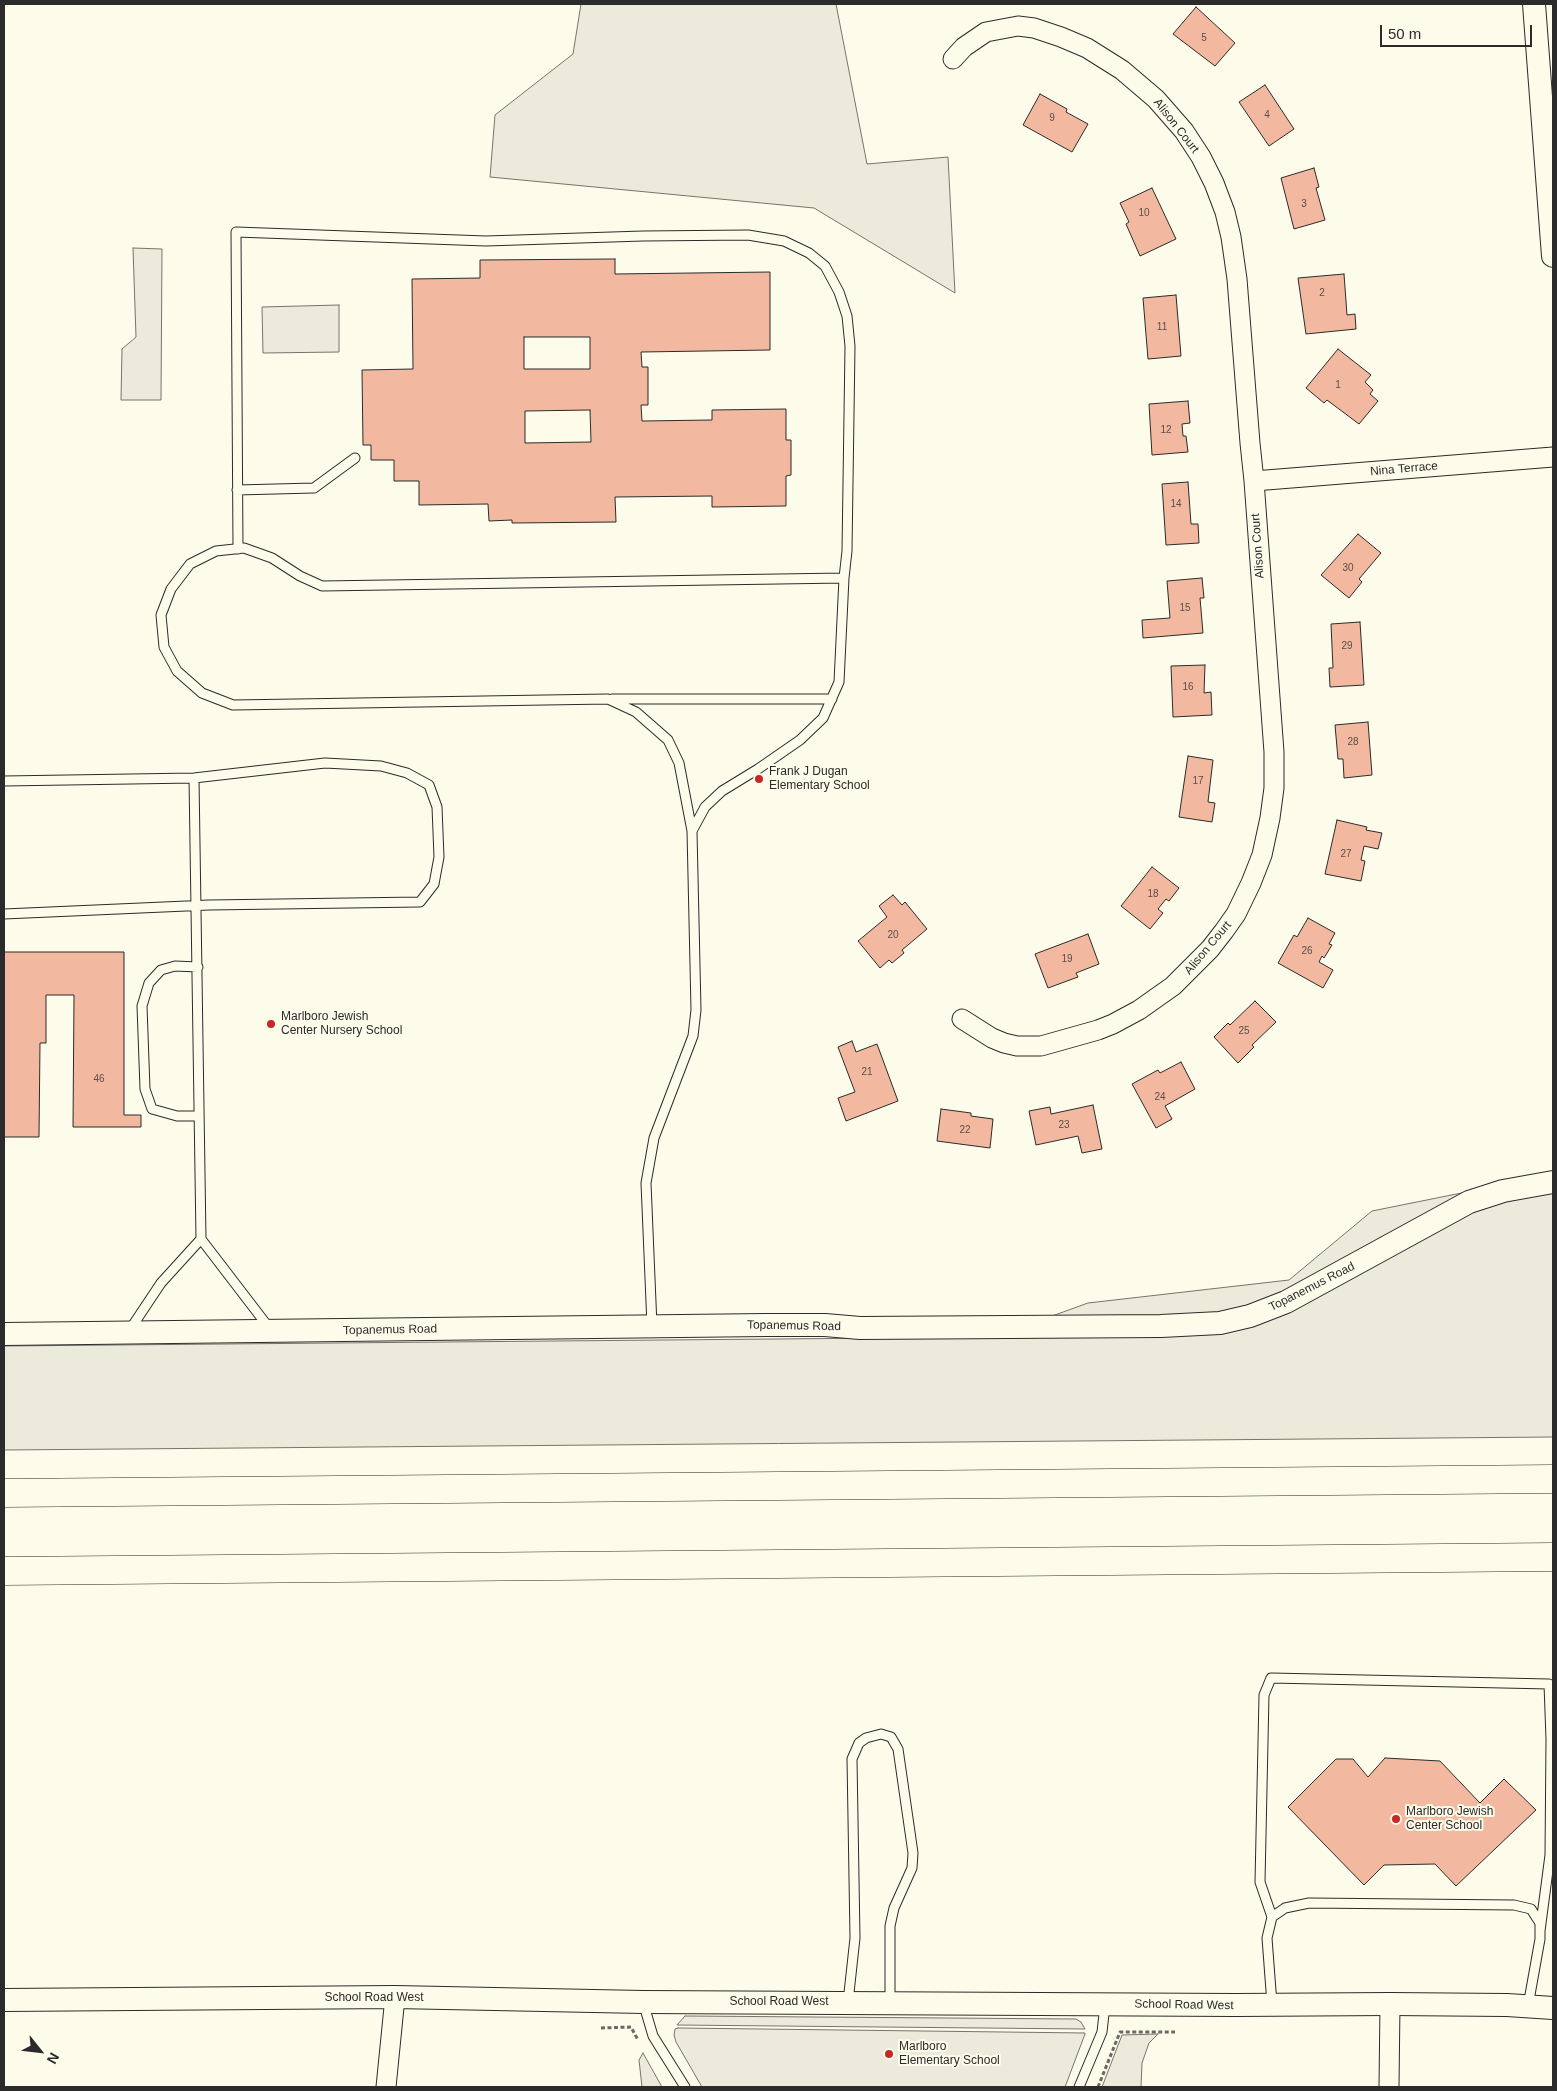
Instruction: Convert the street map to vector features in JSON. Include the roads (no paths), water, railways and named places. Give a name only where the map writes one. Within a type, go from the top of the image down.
[{"type":"highway","points":[[4,1493],[1553,1479]]},
{"type":"highway","points":[[4,1571],[1553,1557]]},
{"type":"street","points":[[1534,4],[1546,59],[1553,256]]},
{"type":"street","name":"Alison Court","points":[[953,59],[964,47],[986,32],[1018,26],[1034,28],[1087,48],[1122,70],[1156,99],[1184,131],[1214,183],[1225,212],[1231,237],[1237,279],[1274,752],[1274,788],[1270,818],[1262,855],[1251,883],[1236,914],[1210,949],[1173,986],[1139,1010],[1098,1030],[1049,1044],[1017,1046],[992,1038],[962,1019]]},
{"type":"street","name":"Nina Terrace","points":[[1254,481],[1553,457]]},
{"type":"street","name":"Topanemus Road","points":[[4,1334],[652,1326],[825,1325],[860,1328],[1161,1326],[1220,1323],[1250,1316],[1286,1302],[1469,1202],[1503,1190],[1553,1182]]},
{"type":"street","points":[[386,2087],[395,1997]]},
{"type":"street","name":"School Road West","points":[[4,2000],[395,1997],[643,2002],[1390,2004],[1553,2008]]},
{"type":"street","points":[[1389,2087],[1390,2004]]},
{"type":"lane","points":[[238,549],[236,232],[486,241],[643,236],[748,236],[784,241],[809,253],[825,266],[839,292],[847,316],[850,346],[847,551],[839,682],[823,718],[800,740],[722,791],[705,807],[692,831]]},
{"type":"lane","points":[[237,490],[314,488],[355,458]]},
{"type":"lane","points":[[832,699],[608,699],[233,705],[202,693],[177,671],[164,647],[161,615],[171,589],[190,564],[216,551],[244,548],[272,558],[300,576],[322,586],[844,578]]},
{"type":"lane","points":[[608,699],[636,712],[668,740],[679,763],[692,831],[696,1010],[693,1036],[654,1138],[646,1184],[652,1326]]},
{"type":"lane","points":[[4,781],[194,778],[325,763],[381,766],[407,773],[429,785],[437,807],[439,857],[434,884],[420,902],[197,905],[4,914]]},
{"type":"lane","points":[[194,778],[201,1239],[273,1332]]},
{"type":"lane","points":[[198,967],[176,966],[162,970],[149,983],[142,1006],[145,1089],[152,1109],[177,1116],[199,1116]]},
{"type":"lane","points":[[128,1333],[161,1283],[201,1239]]},
{"type":"lane","points":[[1272,2004],[1267,1938],[1272,1917],[1260,1882],[1264,1695],[1271,1678],[1549,1684],[1551,1739],[1550,1855],[1528,2006]]},
{"type":"lane","points":[[848,2002],[855,1938],[852,1759],[859,1743],[866,1738],[881,1734],[890,1737],[898,1749],[913,1853],[912,1868],[894,1908],[890,1926],[890,2002]]},
{"type":"lane","points":[[1272,1917],[1285,1908],[1309,1903],[1514,1905],[1531,1909],[1540,1924],[1540,1931]]},
{"type":"lane","points":[[643,2002],[652,2036],[685,2087]]},
{"type":"lane","points":[[1080,2087],[1102,2032],[1105,2004]]},
{"type":"place","name":"Frank J Dugan Elementary School","points":[[759,779]]},
{"type":"place","name":"Marlboro Jewish Center Nursery School","points":[[271,1024]]},
{"type":"place","name":"Marlboro Jewish Center School","points":[[1396,1819]]},
{"type":"place","name":"Marlboro Elementary School","points":[[889,2054]]}]
